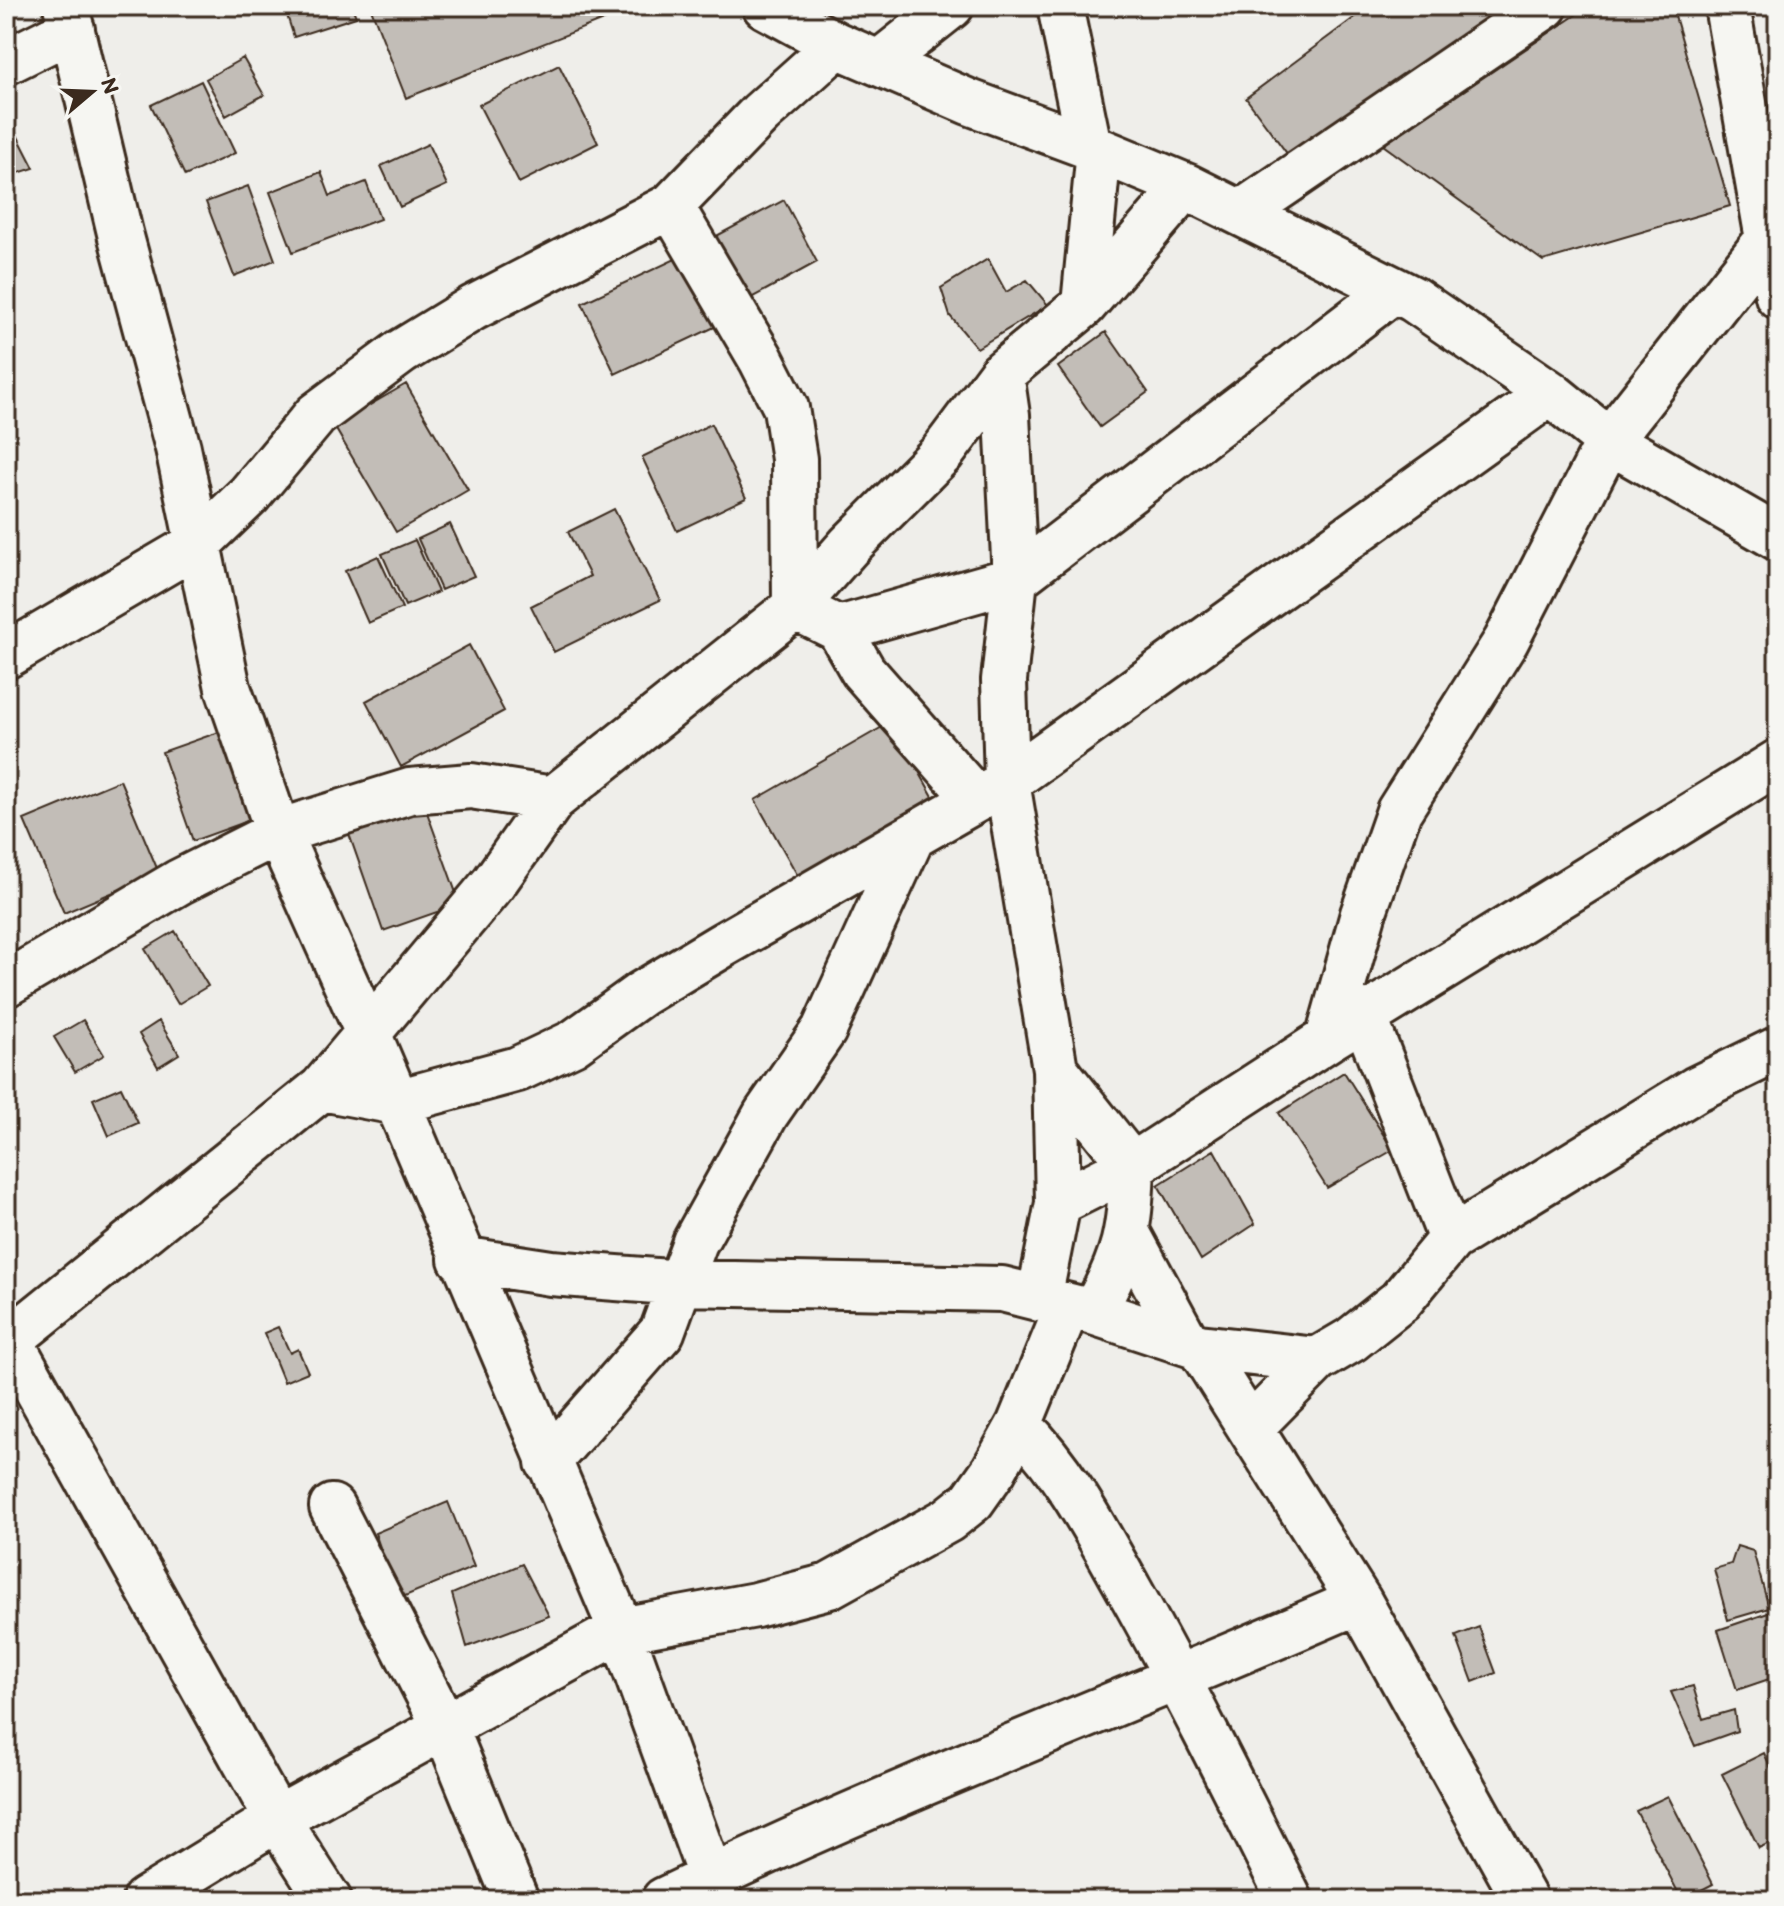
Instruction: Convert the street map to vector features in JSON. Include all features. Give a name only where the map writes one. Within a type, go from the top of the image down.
[{"type":"street","points":[[765,6],[837,45],[969,102],[1186,186],[1394,290],[1550,393],[1609,441],[1778,538]]},
{"type":"street","points":[[879,63],[951,6]]},
{"type":"street","points":[[1060,6],[1094,148],[1084,305]]},
{"type":"street","points":[[1241,213],[1545,6]]},
{"type":"street","points":[[1727,6],[1778,296]]},
{"type":"street","points":[[6,62],[69,18],[199,543],[228,688],[278,832],[368,1033],[461,1259],[621,1630],[715,1889]]},
{"type":"street","points":[[6,656],[199,543],[249,495],[316,415],[401,352],[473,308],[671,206],[760,114],[837,45]]},
{"type":"street","points":[[329,1900],[277,1819],[8,1341],[114,1259],[322,1088],[493,884],[553,799],[795,607],[849,546],[942,453],[1001,374],[1084,305],[1186,186]]},
{"type":"street","points":[[671,206],[786,408],[794,459],[795,607]]},
{"type":"street","points":[[1328,1039],[1363,914],[1399,811],[1506,641],[1609,441],[1768,239]]},
{"type":"street","points":[[839,629],[1015,579],[1394,290]]},
{"type":"street","points":[[145,1900],[277,1819],[446,1729],[534,1675],[621,1630],[756,1605],[829,1586],[948,1520],[972,1501],[994,1470],[1019,1425],[1066,1306],[1058,1203],[1055,1069],[992,790],[1015,579],[1007,415],[1001,374]]},
{"type":"street","points":[[322,1088],[397,1102],[518,1069],[573,1043],[641,994],[992,790],[1550,393]]},
{"type":"street","points":[[795,607],[839,629],[863,671],[992,790]]},
{"type":"street","points":[[1058,1203],[1132,1166],[1364,1016],[1778,762]]},
{"type":"street","points":[[6,984],[179,882],[278,832],[410,791],[471,786],[553,799]]},
{"type":"street","points":[[548,1462],[662,1332],[695,1242],[766,1114],[824,1030],[912,837]]},
{"type":"street","points":[[1364,1016],[1451,1239]]},
{"type":"street","points":[[1250,1428],[1317,1360],[1351,1340],[1400,1301],[1451,1239],[1696,1089],[1778,1049]]},
{"type":"street","points":[[1055,1069],[1132,1166],[1128,1234],[1115,1274],[1066,1306]]},
{"type":"street","points":[[1128,1234],[1193,1345],[1250,1428],[1359,1601],[1525,1900]]},
{"type":"street","points":[[461,1259],[551,1273],[682,1283],[1002,1289],[1193,1345],[1317,1360]]},
{"type":"street","points":[[1019,1425],[1040,1445],[1076,1495],[1179,1679],[1290,1900]]},
{"type":"street","points":[[332,1507],[446,1729],[516,1900]]},
{"type":"street","points":[[664,1900],[715,1889],[921,1783],[1179,1679],[1359,1601]]},
{"type":"building","points":[[284,6],[352,6],[356,17],[294,37]]},
{"type":"building","points":[[370,6],[624,6],[626,11],[406,98]]},
{"type":"building","points":[[1370,6],[1485,6],[1495,19],[1297,167],[1246,98]]},
{"type":"building","points":[[1589,6],[1672,6],[1730,206],[1543,261],[1383,145]]},
{"type":"building","points":[[243,58],[264,95],[226,116],[206,79]]},
{"type":"building","points":[[559,65],[598,143],[519,183],[479,105]]},
{"type":"building","points":[[201,81],[235,153],[185,176],[151,105]]},
{"type":"building","points":[[13,127],[34,168],[6,177],[6,129]]},
{"type":"building","points":[[428,144],[447,185],[400,207],[381,166]]},
{"type":"building","points":[[321,172],[330,196],[366,182],[380,219],[293,252],[270,192]]},
{"type":"building","points":[[248,186],[275,260],[234,276],[206,202]]},
{"type":"building","points":[[784,200],[817,262],[742,303],[709,240]]},
{"type":"building","points":[[688,253],[721,324],[615,374],[582,303]]},
{"type":"building","points":[[988,259],[1006,292],[1027,280],[1048,305],[977,348],[950,316],[941,288]]},
{"type":"building","points":[[1106,332],[1148,392],[1100,427],[1058,367]]},
{"type":"building","points":[[406,384],[468,490],[396,532],[334,426]]},
{"type":"building","points":[[711,424],[746,498],[677,531],[642,457]]},
{"type":"building","points":[[614,509],[660,600],[554,652],[531,606],[590,576],[568,532]]},
{"type":"building","points":[[450,524],[474,576],[441,590],[418,539]]},
{"type":"building","points":[[415,540],[438,592],[405,606],[382,554]]},
{"type":"building","points":[[378,556],[402,608],[368,623],[345,571]]},
{"type":"building","points":[[469,645],[504,711],[401,767],[366,701]]},
{"type":"building","points":[[891,722],[939,807],[803,885],[755,800]]},
{"type":"building","points":[[219,732],[251,820],[193,841],[162,752]]},
{"type":"building","points":[[120,780],[159,873],[64,913],[24,820]]},
{"type":"building","points":[[424,804],[460,904],[383,931],[348,831]]},
{"type":"building","points":[[175,931],[208,986],[178,1004],[145,949]]},
{"type":"building","points":[[83,1020],[104,1055],[75,1072],[54,1037]]},
{"type":"building","points":[[159,1021],[179,1054],[158,1067],[139,1034]]},
{"type":"building","points":[[1344,1072],[1393,1150],[1327,1188],[1279,1113]]},
{"type":"building","points":[[121,1087],[138,1123],[109,1136],[93,1099]]},
{"type":"building","points":[[1214,1150],[1255,1224],[1201,1260],[1158,1185]]},
{"type":"building","points":[[278,1327],[290,1353],[298,1349],[308,1372],[284,1382],[264,1333]]},
{"type":"building","points":[[448,1502],[474,1567],[398,1599],[375,1533]]},
{"type":"building","points":[[1737,1546],[1753,1551],[1769,1608],[1728,1620],[1714,1569],[1731,1564]]},
{"type":"building","points":[[522,1564],[549,1616],[467,1647],[452,1594]]},
{"type":"building","points":[[1774,1611],[1778,1622],[1778,1676],[1737,1690],[1718,1630]]},
{"type":"building","points":[[1479,1627],[1496,1673],[1473,1682],[1456,1636]]},
{"type":"building","points":[[1693,1686],[1703,1719],[1734,1710],[1737,1731],[1695,1746],[1671,1692]]},
{"type":"building","points":[[1764,1753],[1778,1783],[1778,1839],[1759,1848],[1722,1774]]},
{"type":"building","points":[[1668,1796],[1713,1884],[1682,1900],[1636,1811]]}]
